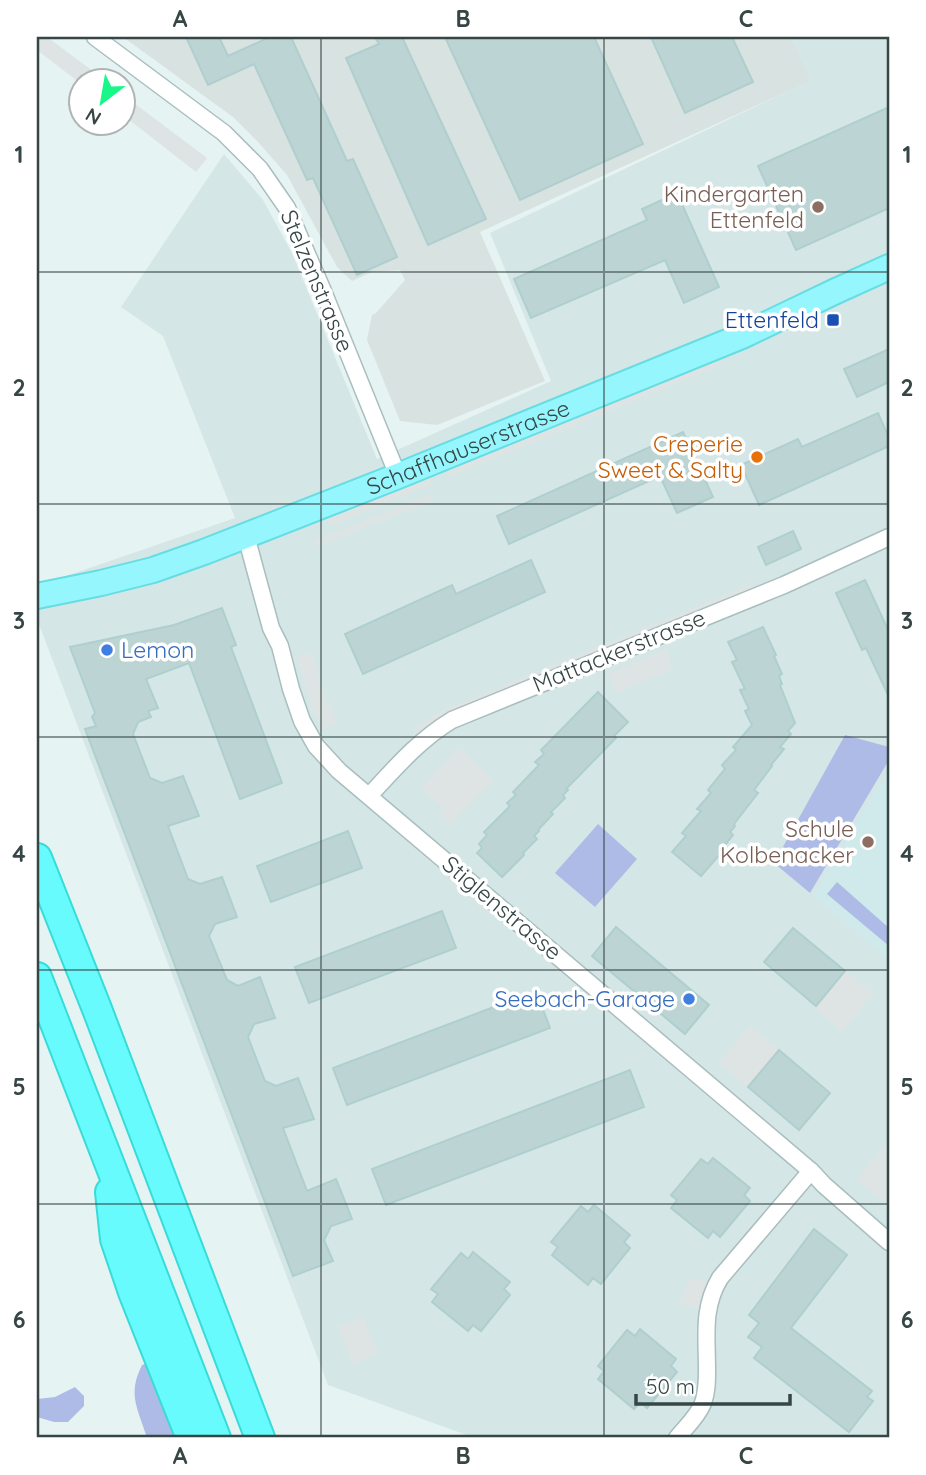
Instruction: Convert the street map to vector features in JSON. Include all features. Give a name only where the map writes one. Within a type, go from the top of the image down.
[{"type":"highway","points":[[37,858],[260,1438]]},
{"type":"highway","points":[[37,976],[216,1438]]},
{"type":"highway","points":[[106,1154],[115,1239],[191,1438]]},
{"type":"main road","name":"Schaffhauserstrasse","points":[[37,596],[153,570],[246,536],[742,335],[889,267]]},
{"type":"street","name":"Stelzenstrasse","points":[[95,37],[224,133],[260,169],[287,208],[398,476]]},
{"type":"street","name":"Stiglenstrasse","points":[[246,536],[291,690],[302,721],[316,746],[339,771],[811,1171],[889,1242]]},
{"type":"street","name":"Mattackerstrasse","points":[[369,796],[416,745],[452,720],[783,585],[889,537]]},
{"type":"street","points":[[677,1438],[699,1411],[704,1400],[707,1385],[707,1317],[712,1291],[720,1278],[811,1171]]},
{"type":"shaded area","points":[[37,37],[47,37],[86,66],[66,66],[66,72],[37,50]]},
{"type":"shaded area","points":[[123,37],[791,37],[810,81],[480,232],[545,381],[437,425],[400,421],[367,340],[372,315],[405,280],[400,270],[372,272],[352,281],[337,267],[287,175],[258,142],[233,117]]},
{"type":"shaded area","points":[[791,37],[889,37],[889,1438],[475,1438],[328,1385],[37,619],[37,586],[235,518],[163,336],[121,307],[224,154],[263,200],[292,253],[377,459],[551,381],[490,233],[809,81]]},
{"type":"shaded area","points":[[136,105],[207,158],[196,172],[136,125]]},
{"type":"shaded area","points":[[717,359],[719,366],[448,477],[446,471]]},
{"type":"shaded area","points":[[430,478],[433,484],[330,526],[327,519]]},
{"type":"shaded area","points":[[431,495],[433,500],[316,547],[314,541]]},
{"type":"shaded area","points":[[752,584],[754,589],[455,712],[416,734],[413,730],[430,717],[453,706]]},
{"type":"shaded area","points":[[666,650],[673,669],[616,693],[608,674]]},
{"type":"shaded area","points":[[312,653],[326,700],[337,722],[323,729],[312,708],[297,657]]},
{"type":"shaded area","points":[[845,735],[889,747],[889,760],[810,893],[774,863]]},
{"type":"shaded area","points":[[460,748],[493,781],[450,824],[439,814],[443,809],[421,788]]},
{"type":"shaded area","name":"Schule Kolbenacker","points":[[889,773],[889,960],[814,896],[878,787]]},
{"type":"shaded area","points":[[598,824],[637,859],[595,907],[555,873]]},
{"type":"shaded area","points":[[837,882],[889,928],[889,946],[827,894]]},
{"type":"shaded area","points":[[845,971],[873,994],[842,1032],[814,1008]]},
{"type":"shaded area","points":[[750,1026],[779,1050],[748,1087],[719,1063]]},
{"type":"shaded area","points":[[888,1142],[889,1198],[885,1203],[857,1179]]},
{"type":"shaded area","points":[[690,1279],[718,1282],[707,1309],[678,1304]]},
{"type":"shaded area","points":[[363,1317],[378,1354],[353,1364],[338,1327]]},
{"type":"shaded area","points":[[152,1362],[177,1438],[147,1438],[140,1418],[135,1402],[135,1385],[142,1365]]},
{"type":"shaded area","points":[[75,1387],[84,1396],[84,1406],[68,1422],[54,1422],[37,1417],[37,1399],[55,1397]]},
{"type":"building","points":[[186,37],[219,37],[228,56],[270,37],[291,37],[347,161],[353,159],[397,257],[357,275],[313,178],[307,180],[254,64],[208,85]]},
{"type":"building","points":[[375,37],[402,37],[486,219],[428,245],[346,58],[379,44]]},
{"type":"building","points":[[445,37],[594,37],[643,144],[520,200]]},
{"type":"building","points":[[651,37],[732,37],[753,82],[685,113]]},
{"type":"building","points":[[889,107],[889,208],[796,250],[758,166]]},
{"type":"building","points":[[677,193],[719,287],[684,303],[665,260],[531,318],[514,279],[647,220],[642,209]]},
{"type":"building","points":[[889,349],[889,382],[857,397],[844,369]]},
{"type":"building","points":[[878,413],[889,438],[889,446],[759,505],[741,465],[798,439],[802,447]]},
{"type":"building","points":[[683,432],[713,497],[677,513],[660,476],[509,544],[497,516]]},
{"type":"building","points":[[793,531],[801,549],[766,565],[758,547]]},
{"type":"building","points":[[531,560],[545,592],[363,674],[345,634],[452,585],[456,594]]},
{"type":"building","points":[[865,580],[889,632],[889,697],[866,648],[862,650],[836,593]]},
{"type":"building","points":[[222,608],[236,645],[231,647],[282,783],[240,799],[189,663],[146,679],[158,708],[148,711],[151,717],[138,722],[133,734],[150,778],[162,783],[183,776],[199,816],[168,826],[188,879],[200,884],[222,877],[237,917],[215,924],[209,936],[227,980],[238,986],[260,977],[275,1018],[254,1024],[248,1037],[265,1081],[276,1086],[298,1078],[314,1119],[283,1128],[307,1191],[336,1179],[352,1219],[331,1226],[324,1240],[333,1261],[293,1276],[85,729],[96,726],[92,717],[95,713],[70,647],[174,625]]},
{"type":"building","points":[[763,627],[776,655],[774,656],[782,674],[779,676],[780,685],[795,723],[788,731],[791,734],[780,747],[784,749],[754,790],[758,793],[734,824],[730,832],[733,835],[701,876],[672,852],[686,836],[682,833],[701,811],[697,809],[711,793],[708,790],[725,769],[722,765],[736,750],[733,747],[752,725],[745,711],[749,709],[740,690],[745,689],[732,662],[737,660],[728,642]]},
{"type":"building","points":[[598,692],[628,722],[566,789],[568,790],[563,795],[565,798],[534,836],[537,839],[502,877],[477,853],[482,848],[479,844],[487,835],[484,832],[510,806],[507,803],[516,795],[513,792],[539,765],[535,762],[544,754],[541,750]]},
{"type":"building","points":[[348,831],[362,868],[271,902],[257,866]]},
{"type":"building","points":[[442,911],[456,948],[309,1003],[295,967]]},
{"type":"building","points":[[616,927],[709,1005],[685,1034],[592,956]]},
{"type":"building","points":[[793,928],[845,971],[816,1006],[764,962]]},
{"type":"building","points":[[536,991],[550,1028],[347,1105],[333,1068]]},
{"type":"building","points":[[779,1050],[830,1093],[799,1130],[748,1087]]},
{"type":"building","points":[[630,1070],[644,1107],[386,1205],[372,1169]]},
{"type":"building","points":[[713,1158],[750,1188],[744,1195],[750,1201],[720,1237],[713,1231],[708,1238],[671,1208],[677,1200],[671,1195],[701,1159],[708,1164]]},
{"type":"building","points":[[594,1205],[630,1235],[624,1242],[630,1248],[601,1284],[593,1278],[588,1285],[552,1255],[558,1247],[551,1242],[581,1206],[588,1212]]},
{"type":"building","points":[[814,1229],[847,1255],[791,1328],[872,1391],[867,1397],[873,1401],[849,1432],[754,1358],[762,1347],[748,1337],[759,1323],[749,1315]]},
{"type":"building","points":[[473,1252],[510,1282],[504,1289],[510,1295],[481,1331],[473,1325],[468,1331],[432,1302],[438,1294],[431,1289],[461,1253],[468,1259]]},
{"type":"building","points":[[640,1329],[676,1359],[671,1366],[677,1372],[647,1408],[640,1402],[634,1409],[598,1379],[604,1371],[598,1366],[627,1330],[635,1336]]},
{"type":"place","name":"Kindergarten Ettenfeld","points":[[818,207]]},
{"type":"place","name":"Ettenfeld","points":[[833,320]]},
{"type":"place","name":"Creperie Sweet & Salty","points":[[757,457]]},
{"type":"place","name":"Lemon","points":[[107,650]]},
{"type":"place","name":"Schule Kolbenacker","points":[[868,842]]},
{"type":"place","name":"Seebach-Garage","points":[[689,999]]}]
